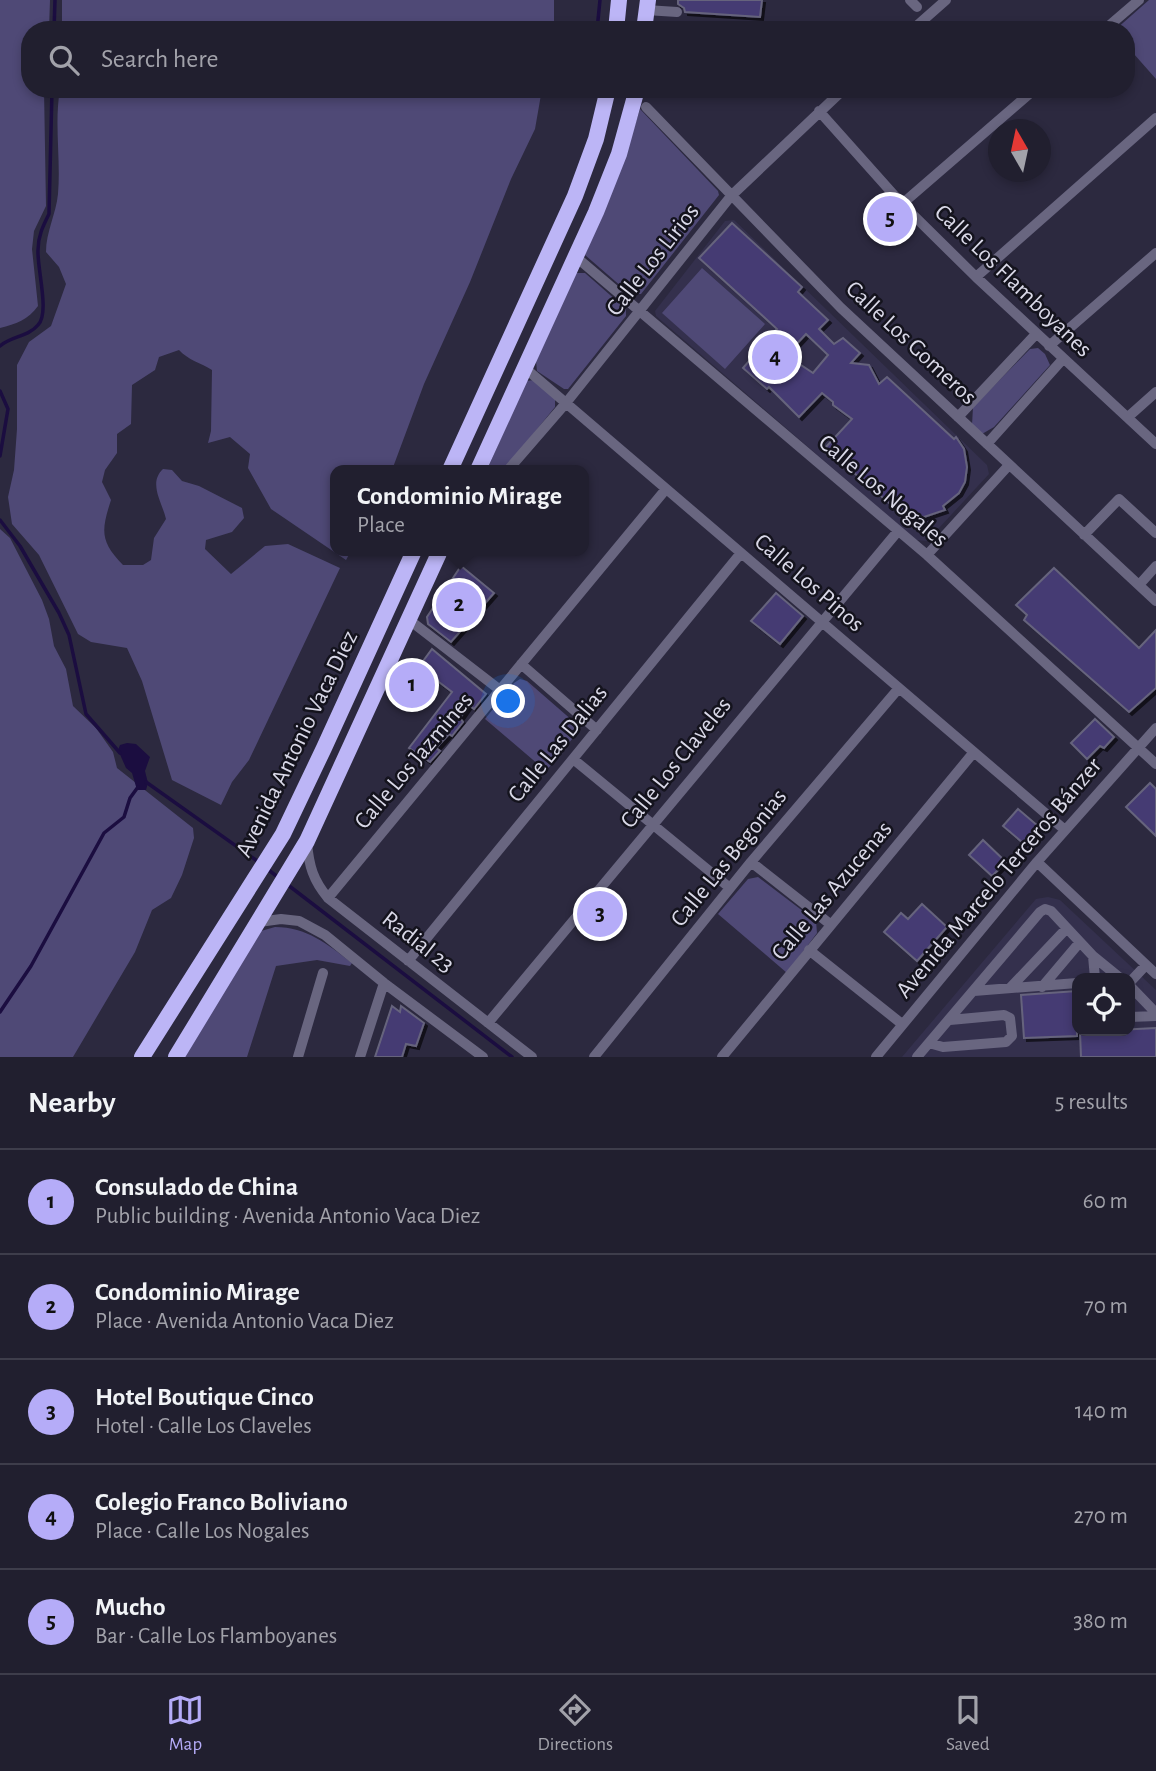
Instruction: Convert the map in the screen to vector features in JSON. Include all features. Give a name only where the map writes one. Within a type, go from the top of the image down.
[{"type":"highway","points":[[617,21],[619,0]]},
{"type":"highway","points":[[452,465],[575,196],[596,139],[606,98]]},
{"type":"highway","points":[[480,465],[576,257],[619,154],[635,98]]},
{"type":"highway","name":"Avenida Antonio Vaca Diez","points":[[142,1057],[269,857],[324,748],[412,556]]},
{"type":"highway","name":"Avenida Antonio Vaca Diez","points":[[176,1056],[307,841],[438,556]]},
{"type":"highway","points":[[375,636],[385,639],[388,646],[378,685]]},
{"type":"highway","points":[[176,1056],[164,1052],[161,1039],[189,993],[196,970]]},
{"type":"street","points":[[922,21],[946,0]]},
{"type":"street","points":[[1114,21],[1139,0]]},
{"type":"street","points":[[647,5],[677,12]]},
{"type":"street","name":"Calle Los Lirios","points":[[512,465],[640,311],[731,195],[834,98]]},
{"type":"street","points":[[902,204],[1025,98]]},
{"type":"street","name":"Calle Los Gomeros","points":[[646,107],[841,308],[1156,601]]},
{"type":"street","name":"Calle Los Flamboyanes","points":[[819,111],[902,204],[1036,334],[1156,444]]},
{"type":"street","points":[[976,277],[1156,118]]},
{"type":"street","points":[[1049,346],[1156,253]]},
{"type":"street","name":"Calle Los Nogales","points":[[576,257],[927,555],[1156,764]]},
{"type":"street","points":[[958,417],[1036,334]]},
{"type":"street","points":[[987,444],[1063,359]]},
{"type":"street","name":"Calle Los Pinos","points":[[525,368],[1065,830]]},
{"type":"street","points":[[1128,417],[1156,392]]},
{"type":"street","points":[[927,555],[1009,465]]},
{"type":"street","name":"Calle Los Jazmines","points":[[327,898],[666,489]]},
{"type":"street","points":[[1084,535],[1119,499],[1156,533]]},
{"type":"street","name":"Calle Los Claveles","points":[[488,1023],[898,531]]},
{"type":"street","name":"Calle Las Dalias","points":[[408,961],[741,553]]},
{"type":"street","points":[[1139,585],[1156,566]]},
{"type":"street","points":[[408,619],[500,690]]},
{"type":"street","points":[[521,664],[597,730]]},
{"type":"street","name":"Calle Las Begonias","points":[[594,1057],[751,862],[898,688]]},
{"type":"street","name":"Avenida Marcelo Terceros Bánzer","points":[[876,1057],[1037,862],[1156,729]]},
{"type":"street","name":"Calle Las Azucenas","points":[[722,1057],[974,752]]},
{"type":"street","points":[[573,759],[730,888]]},
{"type":"street","name":"Radial 23","points":[[307,841],[309,866],[315,883],[327,898],[532,1057]]},
{"type":"street","points":[[751,862],[830,924]]},
{"type":"street","points":[[1037,862],[1156,974]]},
{"type":"street","points":[[917,1057],[1045,909],[1051,911],[1093,956],[1114,973]]},
{"type":"street","points":[[259,922],[281,919],[299,921],[325,935],[481,1056]]},
{"type":"street","points":[[1010,989],[1067,928]]},
{"type":"street","points":[[1042,986],[1080,942]]},
{"type":"street","points":[[809,950],[902,1024]]},
{"type":"street","points":[[1093,956],[1095,973]]},
{"type":"street","points":[[1135,978],[1146,965]]},
{"type":"street","points":[[298,1057],[323,973]]},
{"type":"street","points":[[360,1057],[384,983]]},
{"type":"street","points":[[974,992],[1072,983]]},
{"type":"street","points":[[1135,990],[1156,1015]]},
{"type":"street","points":[[1135,1017],[1156,1015]]},
{"type":"street","points":[[929,1043],[943,1047],[1006,1042],[1012,1036],[1010,1018],[1004,1016],[950,1020]]},
{"type":"street","points":[[936,1057],[943,1047]]},
{"type":"shaded area","points":[[0,0],[50,0],[49,21],[21,21],[21,98],[44,98],[46,206],[34,231],[32,249],[38,306],[21,321],[0,328]]},
{"type":"shaded area","points":[[62,0],[554,0],[554,21],[62,21]]},
{"type":"shaded area","points":[[1149,0],[1156,0],[1156,79],[1135,55],[1135,21],[1125,21]]},
{"type":"shaded area","points":[[59,98],[540,98],[535,129],[424,384],[394,465],[330,465],[330,549],[271,509],[248,468],[250,454],[230,437],[208,443],[211,431],[212,370],[179,350],[159,357],[155,370],[132,385],[131,424],[117,434],[117,453],[105,470],[102,482],[111,500],[104,528],[106,542],[123,565],[143,565],[151,560],[154,538],[166,519],[156,486],[163,469],[172,470],[182,481],[199,486],[242,508],[244,518],[232,532],[206,540],[205,549],[231,574],[265,546],[288,544],[340,568],[249,760],[232,782],[221,805],[172,780],[142,681],[127,648],[91,642],[78,634],[39,555],[12,524],[8,497],[14,470],[17,429],[17,365],[29,342],[51,326],[66,284],[59,267],[46,252],[58,194]]},
{"type":"shaded area","points":[[640,109],[719,195],[641,294],[630,294],[585,255],[622,166]]},
{"type":"shaded area","points":[[734,220],[987,465],[989,474],[927,541],[916,540],[656,316],[655,311],[725,221]]},
{"type":"shaded area","points":[[702,268],[765,324],[725,369],[662,313]]},
{"type":"shaded area","points":[[576,273],[585,273],[626,309],[626,316],[568,389],[564,389],[537,371],[536,361]]},
{"type":"shaded area","points":[[1038,348],[1045,354],[1050,365],[994,427],[982,434],[972,425],[973,407],[1030,349]]},
{"type":"shaded area","points":[[534,380],[555,399],[555,407],[508,465],[489,465],[526,381]]},
{"type":"shaded area","points":[[0,529],[10,538],[42,600],[54,646],[66,669],[73,706],[96,728],[113,752],[117,768],[193,828],[194,838],[171,898],[152,910],[135,952],[73,1057],[0,1057]]},
{"type":"shaded area","points":[[520,679],[527,681],[581,728],[546,771],[485,719]]},
{"type":"shaded area","points":[[136,744],[150,757],[145,771],[148,783],[146,790],[137,790],[132,773],[126,768],[118,750],[120,745]]},
{"type":"shaded area","points":[[758,877],[816,921],[817,933],[787,973],[718,914],[748,879]]},
{"type":"shaded area","points":[[1048,897],[1060,900],[1156,990],[1156,1057],[902,1057],[1036,899]]},
{"type":"shaded area","points":[[275,927],[307,933],[352,963],[350,966],[317,960],[276,966],[247,1057],[183,1057],[261,931]]},
{"type":"building","points":[[678,0],[762,0],[760,17],[685,12]]},
{"type":"building","points":[[732,223],[802,287],[798,292],[828,320],[819,329],[834,344],[843,338],[860,353],[851,363],[869,365],[879,384],[887,377],[954,439],[956,437],[964,449],[967,467],[965,482],[959,493],[943,506],[945,510],[924,517],[910,516],[896,509],[825,448],[852,419],[822,393],[799,417],[769,387],[767,389],[743,368],[777,329],[699,258]],"holes":[[[806,334],[828,355],[813,373],[795,361],[798,358],[791,350]]]},
{"type":"building","points":[[461,566],[494,593],[451,642],[428,624],[427,617]]},
{"type":"building","points":[[1054,568],[1139,648],[1156,630],[1156,688],[1129,712],[1024,620],[1027,615],[1016,605]]},
{"type":"building","points":[[776,593],[803,616],[780,644],[751,621]]},
{"type":"building","points":[[432,649],[486,694],[474,709],[469,705],[460,718],[463,722],[452,736],[449,734],[436,748],[440,751],[430,762],[409,748],[452,692],[431,676],[414,695],[404,687]]},
{"type":"building","points":[[1095,719],[1114,737],[1104,748],[1100,746],[1087,759],[1071,743]]},
{"type":"building","points":[[1150,783],[1156,789],[1156,836],[1126,807]]},
{"type":"building","points":[[1018,809],[1038,826],[1023,843],[1003,826]]},
{"type":"building","points":[[983,840],[1006,862],[992,876],[969,855]]},
{"type":"building","points":[[922,904],[947,927],[917,961],[884,932],[901,913],[908,919]]},
{"type":"building","points":[[1072,991],[1072,1036],[1077,1036],[1024,1038],[1021,995]]},
{"type":"building","points":[[392,1006],[400,1012],[401,1006],[424,1023],[416,1046],[406,1044],[402,1057],[375,1057]]},
{"type":"building","points":[[1156,1028],[1156,1057],[1081,1057],[1080,1036],[1135,1036],[1135,1029]]},
{"type":"waterway","points":[[54,21],[55,0]]},
{"type":"waterway","points":[[598,21],[600,0]]},
{"type":"waterway","points":[[0,346],[38,325],[43,311],[38,245],[49,214],[52,98]]},
{"type":"waterway","points":[[0,391],[8,409],[0,456]]},
{"type":"waterway","points":[[0,520],[20,546],[69,635],[86,714],[120,753]]},
{"type":"waterway","points":[[146,782],[260,863]]},
{"type":"waterway","points":[[0,1012],[31,966],[104,833],[124,817],[130,798],[138,787]]},
{"type":"waterway","points":[[266,868],[279,878]]},
{"type":"waterway","points":[[288,885],[512,1057]]},
{"type":"place","name":"Mucho","points":[[890,219]]},
{"type":"place","name":"Colegio Franco Boliviano","points":[[775,357]]},
{"type":"place","name":"Condominio Mirage","points":[[459,605]]},
{"type":"place","name":"Consulado de China","points":[[412,685]]},
{"type":"place","name":"Hotel Boutique Cinco","points":[[600,914]]}]
